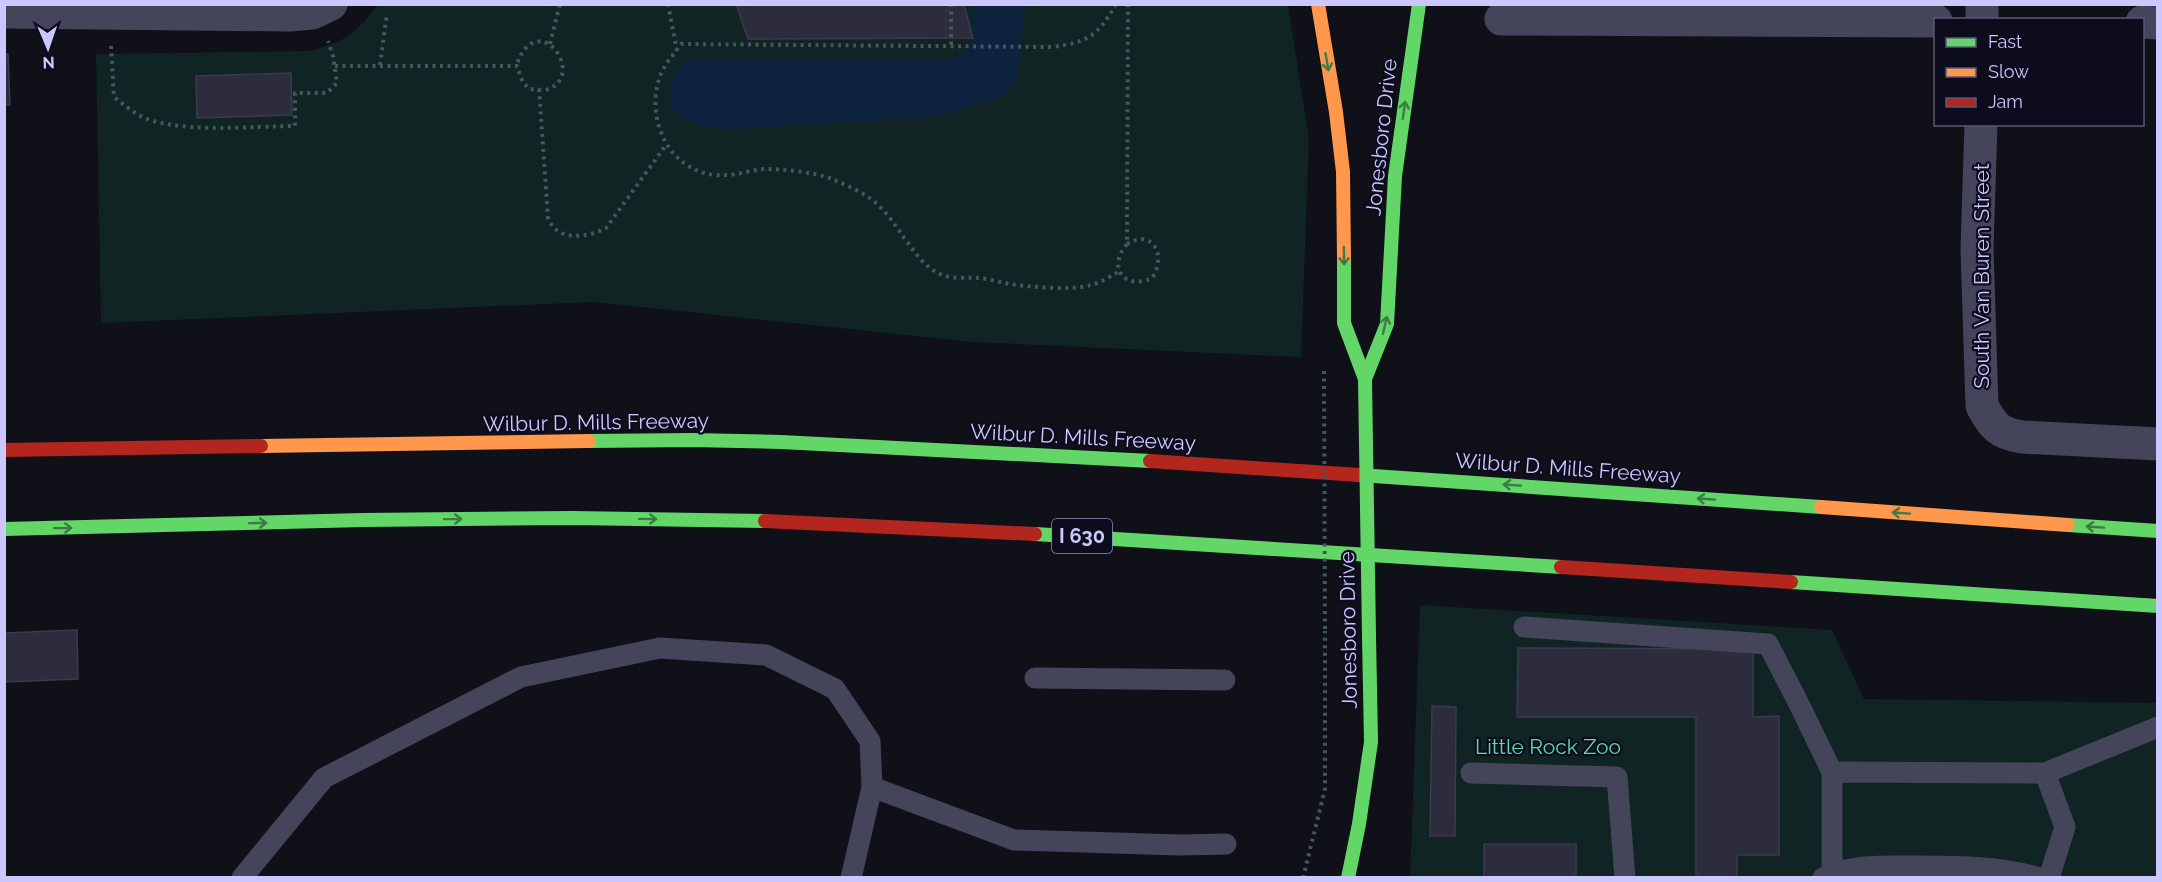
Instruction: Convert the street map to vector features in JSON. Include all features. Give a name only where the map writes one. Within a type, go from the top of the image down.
[{"type":"main road","name":"Jonesboro Drive","points":[[1318,4],[1336,112],[1343,172],[1344,323],[1365,379],[1371,742],[1359,824],[1356,876]]},
{"type":"main road","name":"Jonesboro Drive","points":[[1365,379],[1387,324],[1395,176],[1419,4]]},
{"type":"main road","name":"Wilbur D. Mills Freeway","points":[[4,450],[691,440],[782,442],[1126,459],[2157,531]]},
{"type":"main road","name":"I 630","points":[[4,529],[363,520],[573,518],[798,522],[1131,538],[2157,606]]},
{"type":"street","points":[[4,12],[83,8],[290,15],[312,13],[328,6]]},
{"type":"street","points":[[1501,19],[1934,21]]},
{"type":"street","name":"South Van Buren Street","points":[[1981,126],[1977,249],[1982,406],[1993,425],[2004,434],[2022,437],[2157,444]]},
{"type":"lane","points":[[1524,627],[1768,644],[1832,772],[1827,875],[1874,866],[1960,866],[2015,870],[2040,878]]},
{"type":"lane","points":[[242,878],[324,778],[521,678],[660,648],[766,655],[835,689],[870,741],[872,788],[851,878]]},
{"type":"lane","points":[[1035,678],[1225,680]]},
{"type":"lane","points":[[1832,772],[2045,773],[2157,727]]},
{"type":"lane","points":[[1471,773],[1617,777],[1625,878]]},
{"type":"lane","points":[[2045,773],[2065,827],[2049,878]]},
{"type":"lane","points":[[872,788],[1014,840],[1180,845],[1226,844]]},
{"type":"path","points":[[550,44],[560,4]]},
{"type":"path","points":[[668,4],[677,51]]},
{"type":"path","points":[[951,4],[953,47]]},
{"type":"path","points":[[1116,4],[1098,30],[1085,40],[1070,45],[953,47],[681,44],[664,67],[656,100],[656,116],[666,145],[679,160],[695,170],[714,175],[778,170],[829,177],[867,196],[879,206],[923,261],[939,274],[1011,284],[1062,287],[1089,285],[1120,271]]},
{"type":"path","points":[[1127,244],[1135,240],[1151,242],[1157,248],[1159,263],[1152,278],[1136,283],[1128,281],[1120,271],[1119,258],[1127,244],[1128,4]]},
{"type":"path","points":[[380,65],[387,13]]},
{"type":"path","points":[[111,54],[114,97],[138,115],[165,125],[295,126],[295,93],[327,93],[337,83],[328,41]]},
{"type":"path","points":[[538,42],[550,44],[561,58],[564,71],[559,80],[549,89],[530,89],[523,83],[517,66],[518,60],[530,44],[538,42]]},
{"type":"path","points":[[335,66],[517,66]]},
{"type":"path","points":[[539,89],[548,218],[551,226],[559,232],[577,236],[594,234],[606,228],[666,145]]},
{"type":"path","points":[[1303,878],[1325,789],[1324,371]]},
{"type":"green space","points":[[378,4],[1288,5],[1309,139],[1301,357],[972,342],[594,302],[101,323],[96,54],[311,51],[349,35],[363,23]]},
{"type":"green space","name":"Little Rock Zoo","points":[[1420,605],[1832,630],[1864,699],[2157,703],[2157,877],[1410,878]]},
{"type":"water","points":[[971,5],[1026,5],[1016,81],[1001,98],[932,117],[731,129],[713,128],[691,122],[669,107],[672,80],[678,69],[690,59],[954,59],[974,39]]},
{"type":"building","points":[[736,4],[964,4],[973,38],[748,39]]},
{"type":"building","points":[[4,54],[8,54],[10,105],[4,105]]},
{"type":"building","points":[[291,73],[292,115],[197,118],[196,76]]},
{"type":"building","points":[[77,630],[78,679],[4,682],[4,633]]},
{"type":"building","points":[[1518,648],[1753,649],[1753,717],[1779,716],[1779,855],[1737,855],[1737,878],[1696,878],[1696,717],[1517,717]]},
{"type":"building","points":[[1432,706],[1456,707],[1455,836],[1430,836]]},
{"type":"building","points":[[1484,844],[1576,844],[1576,878],[1484,878]]},
{"type":"traffic: fast","points":[[1365,379],[1387,324],[1395,176],[1419,4]]},
{"type":"traffic: fast","points":[[1344,257],[1344,323],[1365,379]]},
{"type":"traffic: fast","points":[[1365,379],[1369,636]]},
{"type":"traffic: fast","points":[[589,441],[781,442],[1150,461]]},
{"type":"traffic: fast","points":[[1359,475],[1821,507]]},
{"type":"traffic: fast","points":[[4,529],[363,520],[573,518],[765,521]]},
{"type":"traffic: fast","points":[[2068,525],[2158,531]]},
{"type":"traffic: fast","points":[[1035,534],[1561,567]]},
{"type":"traffic: fast","points":[[1791,582],[2158,606]]},
{"type":"traffic: fast","points":[[1348,878],[1359,824],[1371,742],[1369,636]]},
{"type":"traffic: slow","points":[[1318,4],[1336,112],[1343,172],[1344,257]]},
{"type":"traffic: slow","points":[[261,446],[589,441]]},
{"type":"traffic: slow","points":[[1821,507],[2068,525]]},
{"type":"traffic: jam","points":[[4,450],[261,446]]},
{"type":"traffic: jam","points":[[1150,461],[1359,475]]},
{"type":"traffic: jam","points":[[765,521],[1035,534]]},
{"type":"traffic: jam","points":[[1561,567],[1791,582]]}]
